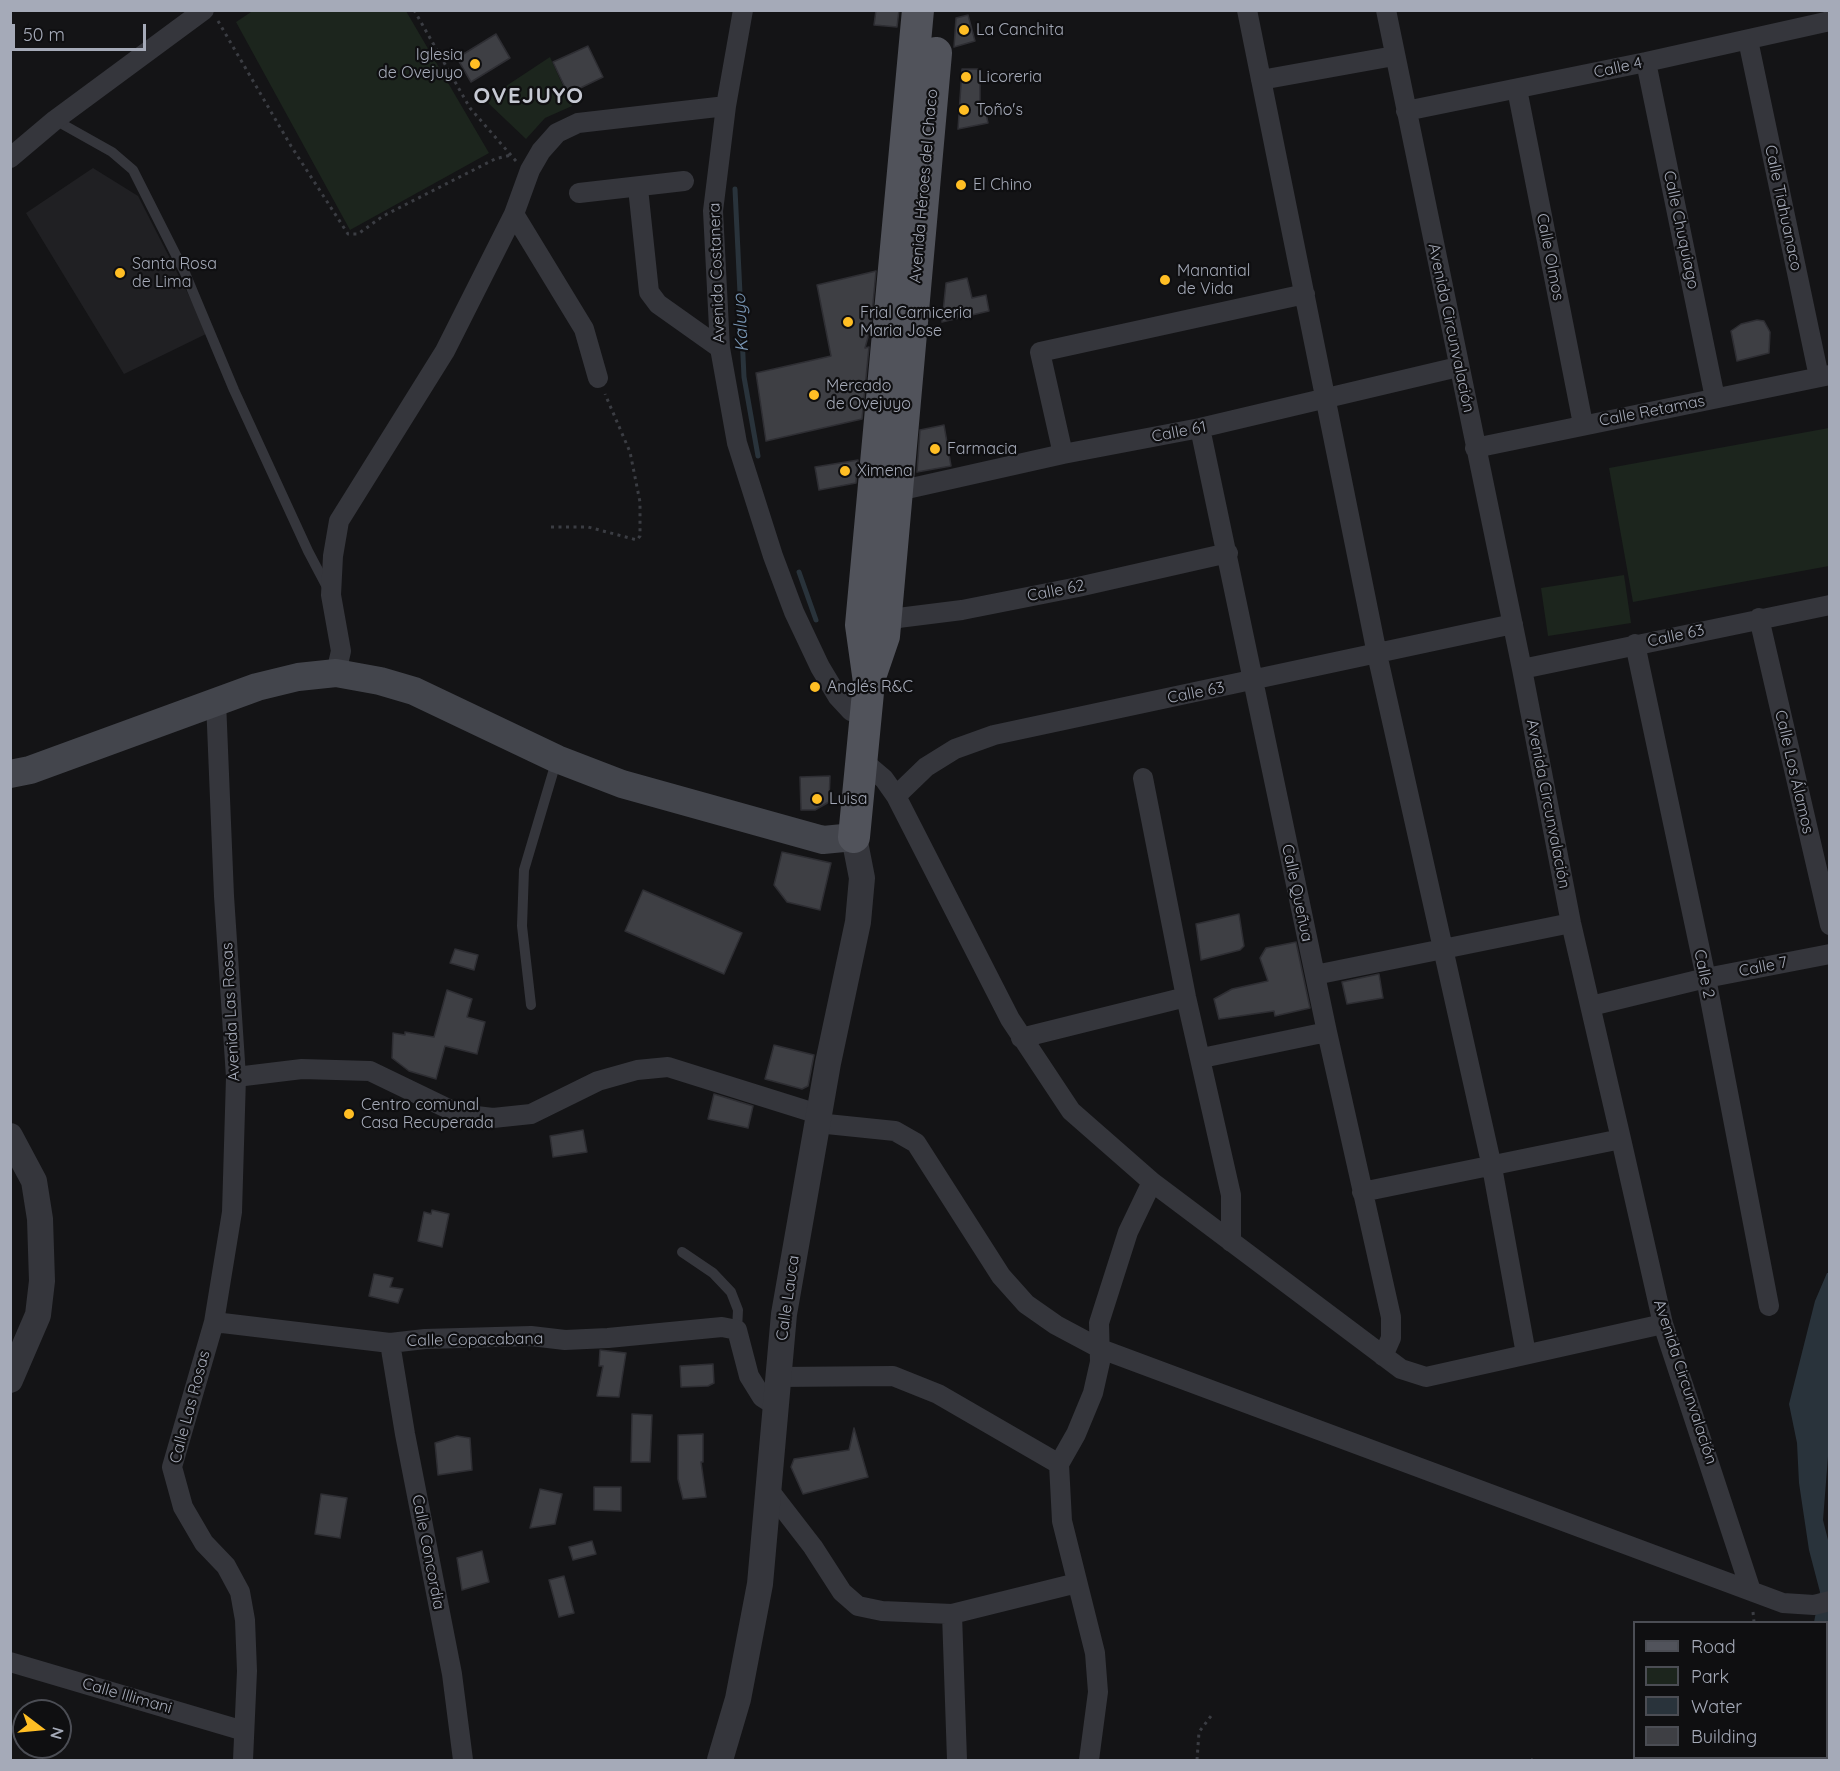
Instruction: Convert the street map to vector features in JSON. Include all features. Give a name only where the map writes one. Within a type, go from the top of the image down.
[{"type":"main road","name":"Avenida Héroes del Chaco","points":[[886,490],[918,10]]},
{"type":"main road","name":"Avenida Héroes del Chaco","points":[[854,837],[886,490],[940,10]]},
{"type":"main road","points":[[10,774],[30,770],[216,701],[298,677],[336,674],[380,681],[414,691],[557,759],[622,784],[823,840],[854,837]]},
{"type":"street","name":"Avenida Costanera","points":[[743,10],[726,106],[713,211],[720,348],[737,443],[773,556],[794,612],[838,697],[851,711],[866,716]]},
{"type":"street","points":[[1247,10],[1377,654],[1491,1167],[1526,1354]]},
{"type":"street","name":"Avenida Circunvalación","points":[[1386,10],[1458,367],[1513,624],[1571,923],[1663,1324],[1750,1588]]},
{"type":"street","points":[[10,158],[55,120],[209,13]]},
{"type":"street","name":"Calle 4","points":[[1406,111],[1646,62],[1830,21]]},
{"type":"street","name":"Calle Tiahuanaco","points":[[1748,40],[1824,376]]},
{"type":"street","points":[[1261,80],[1394,56]]},
{"type":"street","name":"Calle Chuquiago","points":[[1646,62],[1715,398]]},
{"type":"street","name":"Calle Olmos","points":[[1517,89],[1583,424]]},
{"type":"street","points":[[336,674],[341,651],[331,594],[333,556],[339,521],[445,351],[514,214],[530,170],[541,151],[557,133],[578,123],[726,106]]},
{"type":"street","points":[[579,193],[684,181]]},
{"type":"street","points":[[638,188],[649,292],[658,304],[720,348]]},
{"type":"street","points":[[514,214],[584,329],[598,378]]},
{"type":"street","points":[[1063,454],[1040,352],[1305,294]]},
{"type":"street","name":"Calle 61","points":[[886,490],[1200,428],[1458,367]]},
{"type":"street","name":"Calle Retamas","points":[[1475,448],[1824,376]]},
{"type":"street","name":"Calle Queñua","points":[[1200,428],[1228,553],[1314,975],[1391,1317],[1391,1338],[1383,1356]]},
{"type":"street","name":"Calle 62","points":[[873,626],[898,618],[962,610],[1078,587],[1228,553]]},
{"type":"street","name":"Calle 63","points":[[1522,669],[1830,604]]},
{"type":"street","name":"Calle Los Álamos","points":[[1759,618],[1830,925]]},
{"type":"street","name":"Calle 63","points":[[896,796],[926,767],[956,749],[994,735],[1032,725],[1254,681],[1513,624]]},
{"type":"street","name":"Calle 2","points":[[1635,644],[1706,978],[1770,1306]]},
{"type":"street","name":"Avenida Las Rosas","points":[[214,1322],[232,1212],[236,1077],[224,896],[216,701]]},
{"type":"street","points":[[862,764],[884,779],[896,796],[958,922],[1021,1038],[1071,1111],[1152,1182],[1401,1369],[1426,1377],[1663,1324]]},
{"type":"street","points":[[1143,778],[1186,997],[1202,1058],[1231,1195],[1232,1242]]},
{"type":"street","name":"Calle Lauca","points":[[720,1761],[748,1652],[760,1584],[784,1314],[817,1118],[858,922],[862,878],[854,837]]},
{"type":"street","points":[[1314,975],[1571,923]]},
{"type":"street","name":"Calle 7","points":[[1591,1006],[1706,978],[1830,954]]},
{"type":"street","points":[[1021,1038],[1186,997]]},
{"type":"street","points":[[1202,1058],[1327,1032]]},
{"type":"street","points":[[236,1077],[302,1069],[370,1071],[459,1114],[493,1118],[531,1114],[598,1081],[637,1070],[668,1067],[817,1118],[895,1131],[916,1143],[1007,1283],[1033,1310],[1101,1349],[1750,1588],[1783,1603],[1822,1603]]},
{"type":"street","points":[[10,1136],[34,1181],[40,1219],[42,1281],[38,1315],[14,1366]]},
{"type":"street","points":[[1362,1192],[1621,1139]]},
{"type":"street","points":[[1089,1761],[1098,1692],[1095,1653],[1062,1521],[1059,1464],[1076,1434],[1093,1393],[1101,1349],[1099,1323],[1128,1232],[1152,1182]]},
{"type":"street","name":"Calle Copacabana","points":[[214,1322],[390,1343],[425,1339],[531,1336],[565,1340],[722,1327],[737,1330]]},
{"type":"street","name":"Calle Las Rosas","points":[[214,1322],[172,1467],[183,1507],[204,1543],[226,1566],[240,1592],[245,1620],[247,1671],[243,1761]]},
{"type":"street","points":[[737,1330],[749,1376],[762,1397],[776,1406]]},
{"type":"street","name":"Calle Concordia","points":[[390,1343],[405,1434],[452,1674],[463,1761]]},
{"type":"street","points":[[779,1377],[893,1376],[938,1394],[1059,1464]]},
{"type":"street","points":[[769,1490],[813,1547],[842,1592],[858,1606],[882,1611],[952,1614],[1077,1583]]},
{"type":"street","points":[[952,1614],[957,1761]]},
{"type":"street","name":"Calle Illimani","points":[[10,1662],[244,1731]]},
{"type":"lane","points":[[55,120],[112,152],[133,170],[185,273],[239,401],[308,551],[331,594]]},
{"type":"lane","points":[[531,1005],[522,926],[524,870],[557,759]]},
{"type":"lane","points":[[682,1252],[713,1273],[731,1292],[738,1310],[737,1330]]},
{"type":"path","points":[[414,10],[470,108],[511,155],[530,170]]},
{"type":"path","points":[[209,13],[326,204],[348,234],[358,234],[383,216],[495,159],[511,155]]},
{"type":"path","points":[[551,527],[588,527],[637,540],[640,536],[640,502],[630,452],[598,378]]},
{"type":"path","points":[[1197,1761],[1199,1732],[1211,1716]]},
{"type":"shaded area","name":"Santa Rosa de Lima","points":[[93,168],[138,196],[208,333],[124,374],[26,213]]},
{"type":"green space","points":[[254,10],[406,11],[489,153],[350,230],[236,22]]},
{"type":"green space","points":[[550,57],[572,106],[545,118],[526,139],[485,100]]},
{"type":"green space","points":[[1829,428],[1829,566],[1633,602],[1609,468]]},
{"type":"green space","points":[[1624,575],[1631,623],[1548,636],[1541,588]]},
{"type":"water","points":[[1829,1273],[1830,1431],[1823,1520],[1830,1548],[1829,1760],[1799,1760],[1828,1759],[1828,1621],[1814,1621],[1820,1592],[1809,1550],[1799,1483],[1797,1443],[1789,1404],[1815,1301]]},
{"type":"building","points":[[876,10],[899,10],[897,27],[874,25]]},
{"type":"building","name":"La Canchita","points":[[968,15],[975,41],[954,47],[956,18]]},
{"type":"building","points":[[496,34],[510,58],[471,82],[457,58]]},
{"type":"building","points":[[588,46],[603,77],[568,94],[553,62]]},
{"type":"building","points":[[962,69],[980,69],[980,103],[984,104],[988,123],[958,129]]},
{"type":"building","name":"Mercado de Ovejuyo","points":[[876,271],[871,326],[865,348],[869,347],[862,419],[766,441],[756,373],[831,356],[817,285]]},
{"type":"building","points":[[967,278],[972,298],[986,295],[989,311],[942,322],[946,283]]},
{"type":"building","points":[[1757,320],[1764,321],[1770,332],[1769,353],[1737,361],[1731,331],[1741,324]]},
{"type":"building","points":[[944,425],[951,466],[917,472],[920,430]]},
{"type":"building","points":[[858,460],[856,483],[819,490],[815,467]]},
{"type":"building","points":[[830,776],[829,802],[815,810],[801,810],[800,777]]},
{"type":"building","points":[[782,852],[831,863],[820,910],[787,902],[774,885]]},
{"type":"building","points":[[643,890],[742,933],[724,974],[625,931]]},
{"type":"building","points":[[1239,914],[1244,946],[1240,950],[1201,960],[1196,924]]},
{"type":"building","points":[[1296,942],[1310,1008],[1275,1016],[1274,1011],[1219,1019],[1214,999],[1232,989],[1268,981],[1260,958],[1266,948]]},
{"type":"building","points":[[455,949],[478,955],[474,970],[450,963]]},
{"type":"building","points":[[1379,974],[1383,998],[1347,1004],[1342,982]]},
{"type":"building","points":[[447,990],[472,999],[467,1017],[485,1022],[477,1054],[445,1046],[436,1079],[409,1071],[392,1058],[393,1033],[405,1035],[405,1032],[434,1037]]},
{"type":"building","points":[[774,1045],[814,1055],[808,1086],[802,1089],[765,1079]]},
{"type":"building","points":[[714,1094],[753,1106],[748,1128],[708,1119]]},
{"type":"building","points":[[583,1130],[587,1152],[553,1157],[550,1136]]},
{"type":"building","points":[[432,1210],[449,1214],[442,1247],[418,1241],[424,1212],[431,1214]]},
{"type":"building","points":[[374,1274],[393,1278],[390,1287],[403,1289],[398,1303],[369,1296]]},
{"type":"building","points":[[600,1350],[626,1353],[619,1397],[597,1396],[603,1366],[599,1366]]},
{"type":"building","points":[[713,1364],[714,1383],[708,1386],[681,1387],[680,1366]]},
{"type":"building","points":[[632,1414],[652,1415],[650,1462],[631,1462]]},
{"type":"building","points":[[854,1428],[868,1477],[803,1494],[791,1467],[794,1459],[849,1450]]},
{"type":"building","points":[[703,1434],[703,1462],[701,1462],[706,1497],[683,1499],[678,1479],[678,1435]]},
{"type":"building","points":[[457,1436],[470,1438],[472,1470],[438,1475],[435,1443]]},
{"type":"building","points":[[594,1487],[621,1487],[621,1511],[594,1510]]},
{"type":"building","points":[[540,1489],[562,1494],[555,1524],[530,1528]]},
{"type":"building","points":[[321,1494],[347,1498],[340,1538],[315,1534]]},
{"type":"building","points":[[592,1541],[596,1554],[573,1560],[569,1547]]},
{"type":"building","points":[[482,1551],[489,1582],[462,1590],[457,1558]]},
{"type":"building","points":[[564,1576],[574,1613],[559,1617],[549,1580]]},
{"type":"waterway","name":"Kaluyo","points":[[735,189],[744,377],[758,456]]},
{"type":"waterway","name":"Kaluyo","points":[[799,572],[816,620]]},
{"type":"place","name":"La Canchita","points":[[964,30]]},
{"type":"place","name":"Iglesia de Ovejuyo","points":[[475,64]]},
{"type":"place","name":"Licoreria","points":[[966,77]]},
{"type":"place","name":"Toño's","points":[[964,110]]},
{"type":"place","name":"El Chino","points":[[961,185]]},
{"type":"place","name":"Santa Rosa de Lima","points":[[120,273]]},
{"type":"place","name":"Manantial de Vida","points":[[1165,280]]},
{"type":"place","name":"Frial Carniceria Maria Jose","points":[[848,322]]},
{"type":"place","name":"Mercado de Ovejuyo","points":[[814,395]]},
{"type":"place","name":"Farmacia","points":[[935,449]]},
{"type":"place","name":"Ximena","points":[[845,471]]},
{"type":"place","name":"Anglés R&C","points":[[815,687]]},
{"type":"place","name":"Luisa","points":[[817,799]]},
{"type":"place","name":"Centro comunal Casa Recuperada","points":[[349,1114]]},
{"type":"district","name":"OVEJUYO","points":[[529,96]]}]
